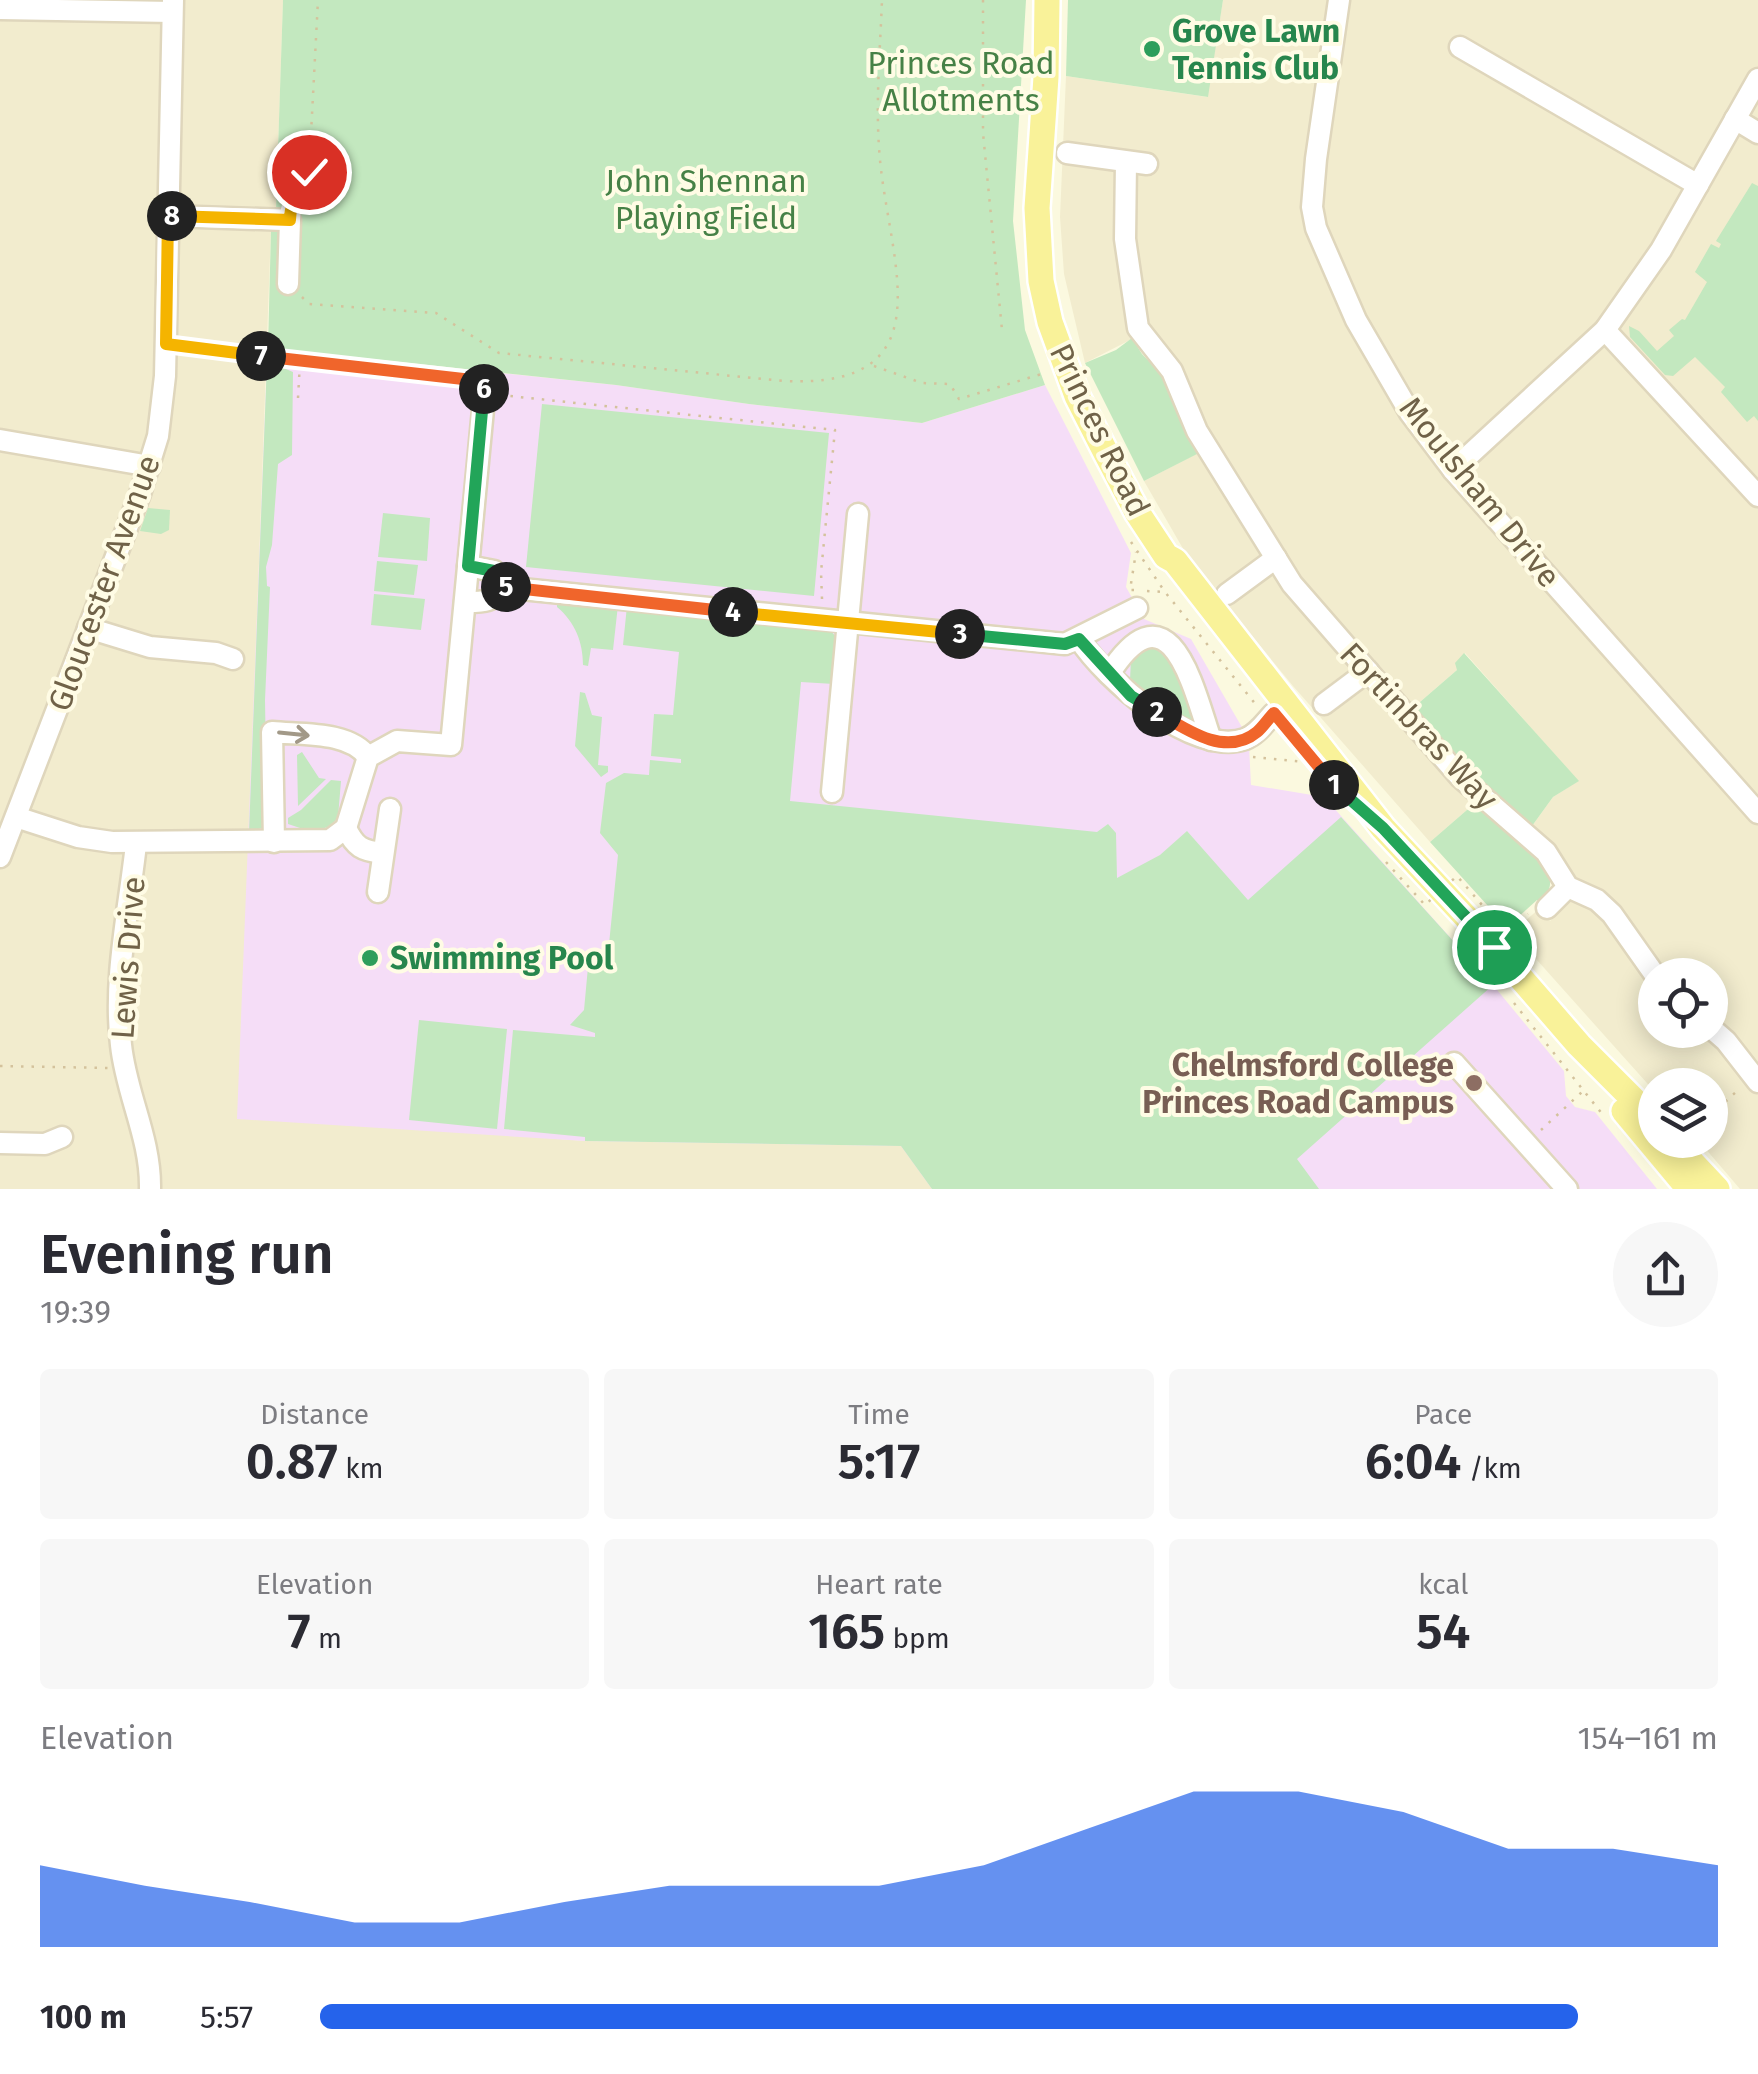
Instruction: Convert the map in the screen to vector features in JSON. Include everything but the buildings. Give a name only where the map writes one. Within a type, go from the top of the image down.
[{"type":"main road","name":"Princes Road","points":[[1047,0],[1037,208],[1041,281],[1062,360],[1137,512],[1166,556],[1170,574],[1271,718],[1384,840],[1494,947],[1579,1045],[1638,1105]]},
{"type":"main road","name":"Princes Road","points":[[1166,556],[1175,561],[1384,840]]},
{"type":"main road","name":"Princes Road","points":[[1579,1045],[1623,1109],[1674,1162],[1717,1189]]},
{"type":"main road","name":"Princes Road","points":[[1674,1162],[1689,1189]]},
{"type":"street","name":"Moulsham Drive","points":[[1339,0],[1312,207],[1316,228],[1336,277],[1372,348],[1410,413],[1454,470],[1758,812]]},
{"type":"street","points":[[0,9],[172,6]]},
{"type":"street","name":"Gloucester Avenue","points":[[0,857],[150,466],[163,404],[172,6]]},
{"type":"street","points":[[1460,47],[1698,186]]},
{"type":"street","points":[[1454,470],[1605,330],[1661,250],[1758,79]]},
{"type":"street","points":[[1735,119],[1758,134]]},
{"type":"street","name":"Fortinbras Way","points":[[1068,154],[1136,163],[1126,239],[1138,328],[1178,381],[1197,432],[1308,605],[1460,777],[1546,852],[1568,887],[1597,900],[1612,914],[1643,958]]},
{"type":"street","points":[[168,216],[290,220],[288,284]]},
{"type":"street","points":[[1605,330],[1758,496]]},
{"type":"street","points":[[16,816],[78,837],[136,844],[330,840],[346,828],[368,758],[397,741],[451,745],[484,396]]},
{"type":"street","points":[[0,440],[150,466]]},
{"type":"street","points":[[832,792],[858,514]]},
{"type":"street","points":[[1226,594],[1276,558]]},
{"type":"street","points":[[468,566],[494,571],[502,587]]},
{"type":"street","points":[[502,587],[1065,644],[1137,608]]},
{"type":"street","points":[[464,602],[489,601],[498,596],[502,587]]},
{"type":"street","points":[[88,628],[150,647],[216,653],[234,659]]},
{"type":"street","points":[[1079,639],[1131,696],[1192,734],[1212,740],[1246,738],[1271,718]]},
{"type":"street","points":[[1109,674],[1124,652],[1140,640],[1168,641],[1184,663],[1212,740]]},
{"type":"street","points":[[1324,704],[1368,671]]},
{"type":"street","points":[[274,842],[272,732],[333,738],[359,745],[368,758]]},
{"type":"street","points":[[378,892],[390,808]]},
{"type":"street","points":[[346,828],[354,844],[364,851],[383,854]]},
{"type":"street","name":"Lewis Drive","points":[[136,844],[119,1006],[124,1068],[144,1130],[150,1189]]},
{"type":"street","points":[[1547,908],[1568,887]]},
{"type":"street","points":[[1728,1047],[1756,1079]]},
{"type":"street","points":[[1454,1063],[1567,1189]]},
{"type":"street","points":[[0,1143],[45,1144],[62,1138]]},
{"type":"street","points":[[1674,1162],[1698,1189]]},
{"type":"path","points":[[290,220],[290,202],[302,189],[309,172],[318,0]]},
{"type":"path","points":[[288,284],[309,304],[436,313],[499,352],[812,382],[856,374],[871,365],[887,347],[896,326],[898,289],[879,155],[882,0]]},
{"type":"path","points":[[983,0],[983,133],[1002,330]]},
{"type":"path","points":[[166,344],[472,380],[480,383],[484,396],[835,430],[821,572],[822,620]]},
{"type":"path","points":[[298,398],[300,361]]},
{"type":"path","points":[[871,365],[922,383],[950,384],[959,399],[1046,373]]},
{"type":"path","points":[[1136,552],[1130,590],[1165,592],[1306,762]]},
{"type":"path","points":[[1384,840],[1431,902]]},
{"type":"path","points":[[1386,862],[1425,904],[1457,876],[1508,935]]},
{"type":"path","points":[[1516,945],[1513,928],[1540,904],[1544,910],[1547,908]]},
{"type":"path","points":[[1510,998],[1605,1118]]},
{"type":"path","points":[[0,1066],[124,1068]]},
{"type":"path","points":[[1728,1102],[1756,1079]]},
{"type":"path","points":[[1526,1144],[1583,1090]]},
{"type":"shaded area","points":[[0,0],[283,0],[276,210],[183,207],[271,228],[249,841],[445,1130],[585,1141],[902,1146],[932,1189],[0,1189]]},
{"type":"shaded area","points":[[1223,0],[1758,0],[1758,1189],[1740,1189],[1713,1158],[1728,1158],[1728,1068],[1638,1068],[1638,1073],[1519,940],[1524,935],[1518,927],[1539,909],[1550,921],[1567,905],[1575,880],[1561,855],[1532,826],[1553,797],[1578,781],[1465,653],[1457,670],[1399,720],[1475,803],[1430,842],[1293,686],[1189,559],[1144,481],[1198,453],[1165,378],[1132,339],[1085,363],[1064,274],[1060,217],[1066,76],[1207,97]]},
{"type":"shaded area","points":[[185,340],[616,385],[922,423],[1045,385],[1131,553],[1126,587],[1144,619],[1191,639],[1243,729],[1249,746],[1251,785],[1324,797],[1493,985],[1564,1071],[1566,1096],[1575,1107],[1595,1112],[1657,1189],[932,1189],[901,1146],[585,1141],[237,1119],[267,361],[184,352]]},
{"type":"green space","name":"John Shennan Playing Field","points":[[283,0],[1026,0],[1013,221],[1025,330],[1045,385],[922,423],[268,348],[271,229],[182,207],[276,209]]},
{"type":"green space","name":"Grove Lawn Tennis Club","points":[[1068,0],[1223,0],[1208,97],[1066,76]]},
{"type":"green space","points":[[1752,183],[1758,186],[1758,421],[1754,416],[1747,422],[1721,392],[1725,387],[1695,357],[1673,376],[1665,375],[1630,337],[1629,326],[1657,351],[1674,336],[1669,330],[1685,320],[1707,282],[1695,272],[1711,244],[1719,248],[1721,244],[1716,241]]},
{"type":"green space","points":[[1132,338],[1165,378],[1185,430],[1199,453],[1144,481],[1085,363],[1116,350]]},
{"type":"green space","points":[[267,361],[293,372],[292,455],[278,464],[272,545],[266,567],[270,587],[265,700],[267,819],[262,828],[249,832]]},
{"type":"green space","points":[[542,404],[829,433],[814,596],[526,567]]},
{"type":"green space","points":[[148,508],[170,510],[169,530],[161,534],[140,531]]},
{"type":"green space","points":[[383,513],[430,518],[427,561],[378,557]]},
{"type":"green space","points":[[377,561],[418,565],[414,595],[374,591]]},
{"type":"green space","points":[[374,594],[425,599],[421,630],[371,625]]},
{"type":"green space","points":[[557,599],[618,605],[613,650],[591,648],[588,666],[583,665],[577,633],[557,607]]},
{"type":"green space","points":[[627,606],[827,627],[840,641],[834,684],[801,682],[790,801],[1097,832],[1108,824],[1116,833],[1117,878],[1160,855],[1187,831],[1248,900],[1341,817],[1493,985],[1297,1159],[1319,1189],[932,1189],[901,1146],[585,1141],[585,1137],[504,1129],[513,1030],[595,1037],[595,1033],[570,1025],[584,1010],[588,967],[609,944],[618,855],[600,833],[606,783],[624,773],[649,775],[650,760],[681,763],[681,759],[651,756],[654,714],[673,715],[679,652],[623,645]]},
{"type":"green space","points":[[1148,647],[1163,650],[1175,666],[1194,726],[1140,691],[1130,680],[1131,658]]},
{"type":"green space","points":[[1464,653],[1579,781],[1553,797],[1532,826],[1470,773],[1413,708],[1457,670],[1455,663]]},
{"type":"green space","points":[[580,692],[585,693],[592,715],[602,717],[598,765],[608,766],[608,772],[601,777],[575,746]]},
{"type":"green space","points":[[302,752],[319,778],[326,779],[298,806],[297,755]]},
{"type":"green space","points":[[331,780],[341,781],[338,817],[331,826],[312,832],[288,824],[288,818]]},
{"type":"green space","points":[[1475,803],[1530,850],[1550,881],[1540,902],[1537,900],[1507,927],[1430,842]]},
{"type":"green space","points":[[419,1020],[507,1029],[497,1129],[409,1120]]},
{"type":"place","name":"Grove Lawn Tennis Club","points":[[1152,49]]},
{"type":"place","name":"Swimming Pool","points":[[370,958]]},
{"type":"place","name":"Chelmsford College Princes Road Campus","points":[[1474,1083]]},
{"type":"route","points":[[309,172],[302,189],[290,202],[290,220],[168,216],[166,344],[480,383],[484,393],[468,566],[494,571],[502,587],[1065,644],[1079,639],[1131,696],[1192,734],[1230,742],[1246,738],[1258,732],[1274,713],[1332,783],[1383,828],[1494,947]]},
{"type":"park label","name":"Princes Road Allotments","points":[[961,82]]}]
